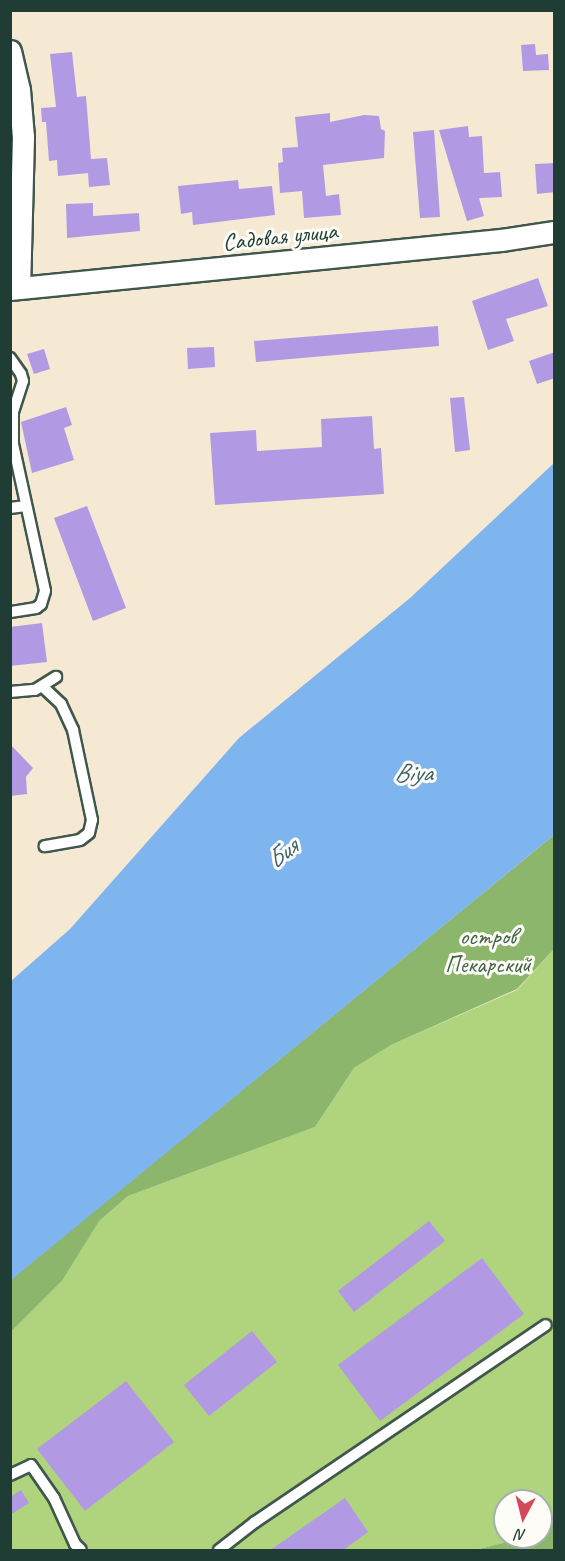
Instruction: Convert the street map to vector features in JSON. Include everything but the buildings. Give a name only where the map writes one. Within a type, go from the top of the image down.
[{"type":"street","points":[[10,51],[19,90],[23,137],[15,289]]},
{"type":"street","name":"Садовая улица","points":[[15,289],[501,240],[555,232]]},
{"type":"lane","points":[[10,357],[21,374],[22,381],[13,412],[12,443],[44,598],[41,604],[29,610],[10,612]]},
{"type":"lane","points":[[10,508],[26,506]]},
{"type":"lane","points":[[10,692],[43,687],[56,677]]},
{"type":"lane","points":[[43,687],[61,704],[73,730],[92,820],[89,833],[80,840],[45,846]]},
{"type":"lane","points":[[219,1551],[255,1522],[546,1325]]},
{"type":"lane","points":[[10,1474],[31,1465],[54,1498],[75,1544],[81,1551]]},
{"type":"green space","name":"остров Пекарский","points":[[554,835],[554,949],[517,989],[391,1045],[354,1068],[315,1127],[128,1196],[99,1221],[62,1281],[11,1332],[10,1280]]},
{"type":"green space","points":[[554,949],[553,1519],[553,1489],[493,1489],[493,1546],[475,1550],[11,1550],[11,1332],[62,1281],[99,1220],[128,1196],[315,1127],[354,1068],[391,1045],[517,990]]},
{"type":"green space","points":[[553,1519],[554,1550],[475,1550],[493,1546],[493,1549],[553,1549]]},
{"type":"water","name":"Biya","points":[[554,463],[554,835],[11,1280],[11,981],[70,929],[239,738],[410,598]]},
{"type":"water label","name":"Бия","points":[[282,854]]}]
